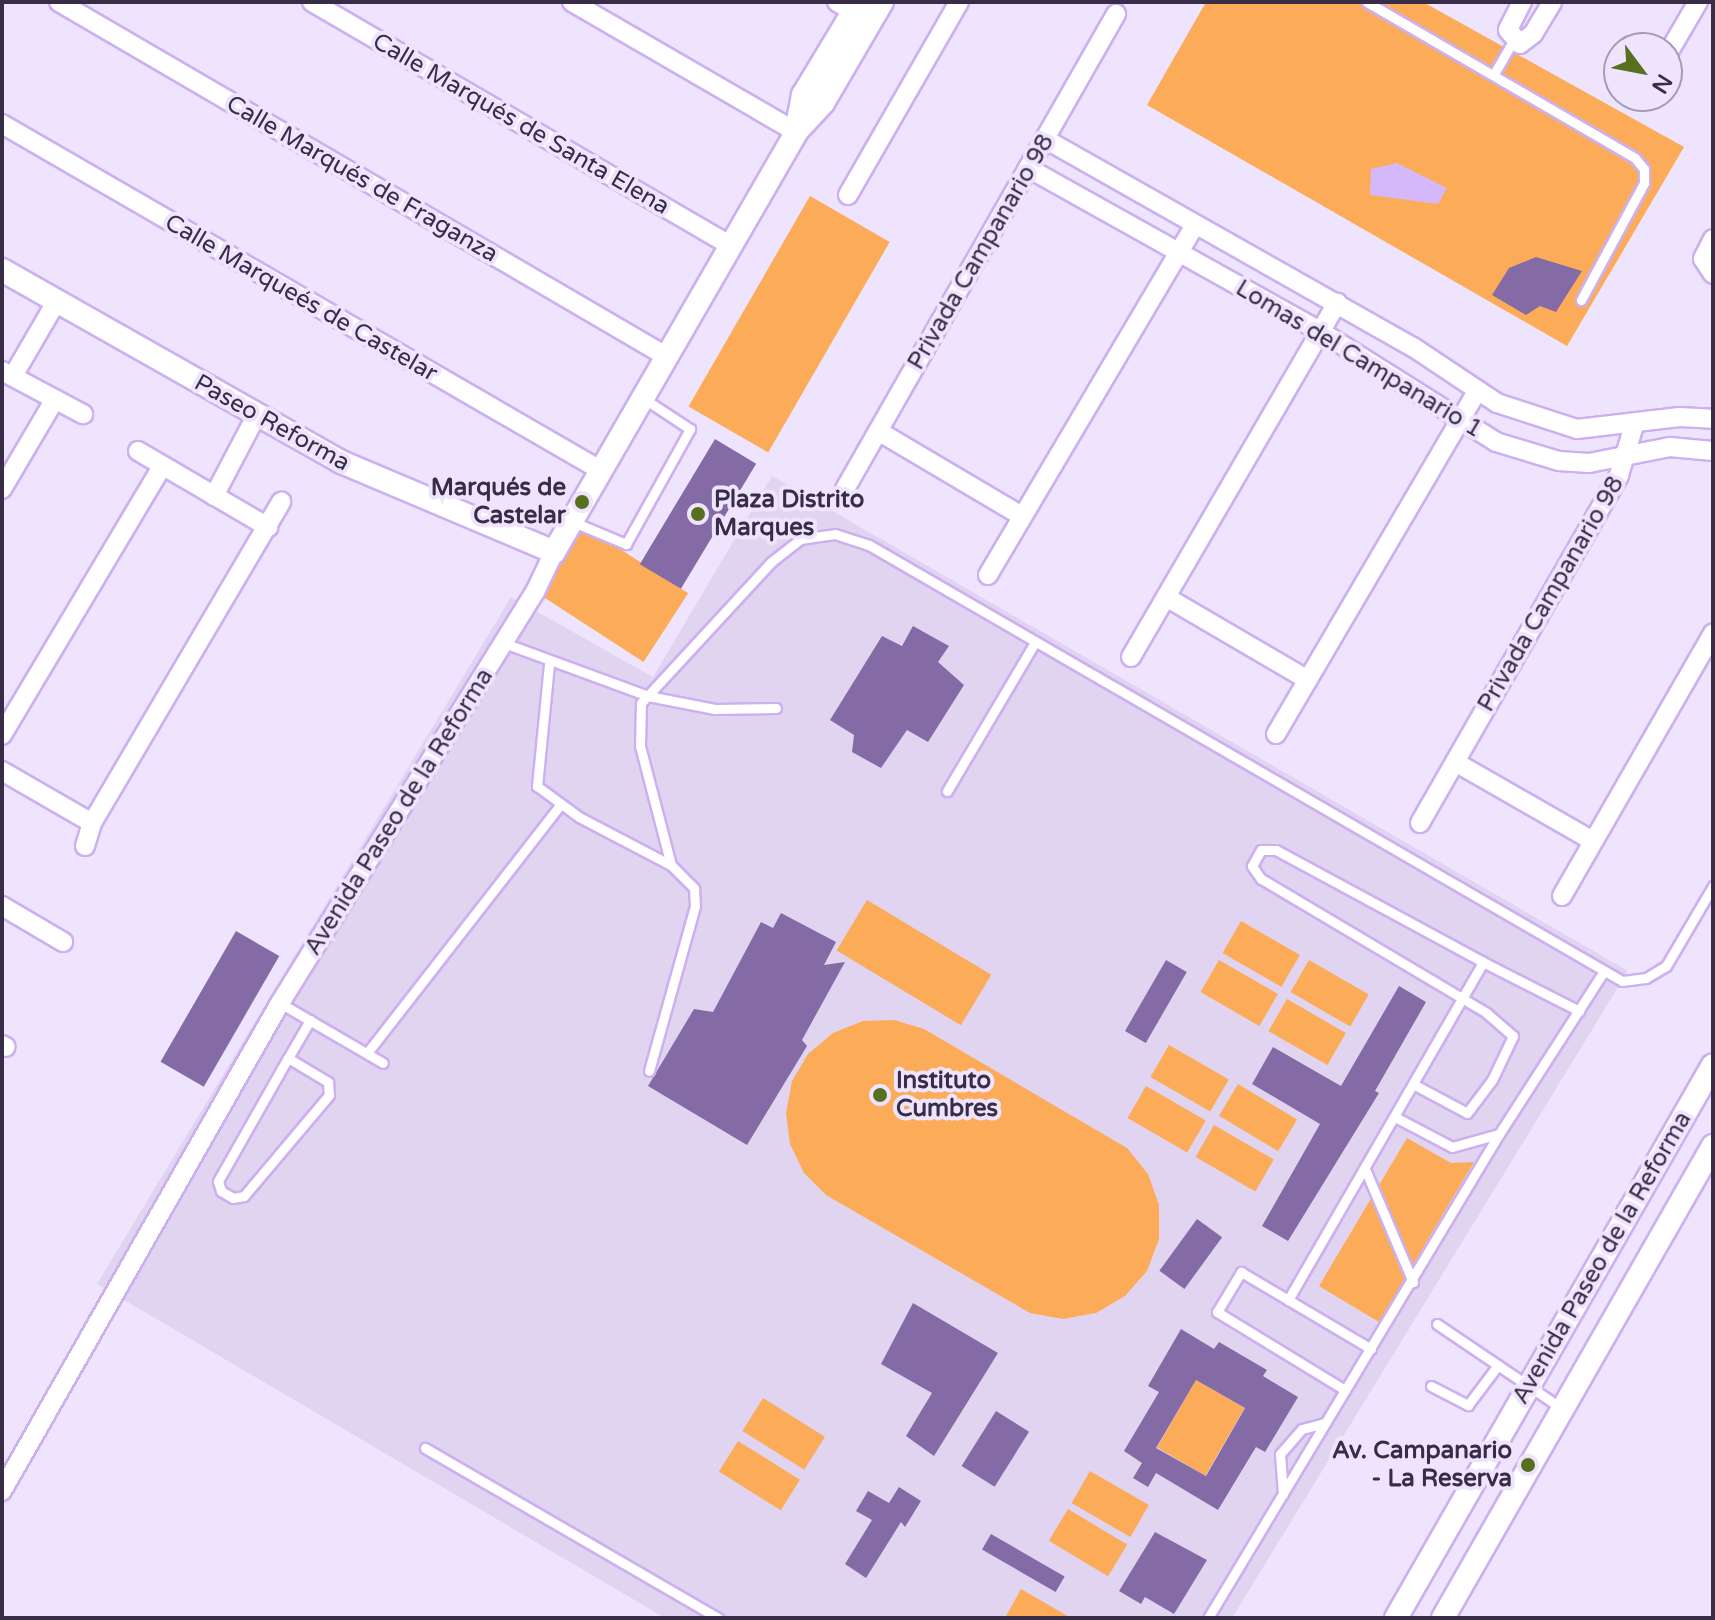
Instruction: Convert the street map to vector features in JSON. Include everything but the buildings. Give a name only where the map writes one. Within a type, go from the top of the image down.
[{"type":"street","name":"Calle Marqués de Fraganza","points":[[59,2],[666,356]]},
{"type":"street","name":"Calle Marqués de Santa Elena","points":[[312,2],[730,245]]},
{"type":"street","points":[[572,2],[796,132]]},
{"type":"street","points":[[848,195],[959,2]]},
{"type":"street","points":[[1522,2],[1508,30],[1513,41],[1526,41],[1552,2]]},
{"type":"street","points":[[1680,32],[1698,2]]},
{"type":"street","name":"Avenida Paseo de la Reforma","points":[[2,1491],[280,1003],[504,643],[600,470],[796,132],[803,95],[860,8]]},
{"type":"street","name":"Privada Campanario 98","points":[[845,489],[1116,14]]},
{"type":"street","name":"Calle Marqueés de Castelar","points":[[2,124],[600,470]]},
{"type":"street","name":"Lomas del Campanario 1","points":[[1045,139],[1413,347],[1476,393],[1556,426],[1598,428],[1635,422],[1713,419]]},
{"type":"street","name":"Lomas del Campanario 1","points":[[1028,168],[1320,331],[1458,421],[1496,442],[1559,461],[1589,463],[1670,447],[1713,451]]},
{"type":"street","points":[[988,575],[1195,225]]},
{"type":"street","points":[[1713,239],[1703,259],[1713,274]]},
{"type":"street","name":"Paseo Reforma","points":[[2,270],[256,416],[404,491],[554,552]]},
{"type":"street","points":[[56,302],[7,373],[83,414]]},
{"type":"street","points":[[1131,657],[1337,303]]},
{"type":"street","points":[[1276,734],[1476,393]]},
{"type":"street","points":[[2,489],[55,399]]},
{"type":"street","points":[[214,496],[256,416]]},
{"type":"street","name":"Privada Campanario 98","points":[[1420,823],[1628,456],[1635,422]]},
{"type":"street","points":[[878,431],[1022,516]]},
{"type":"street","points":[[138,451],[268,527]]},
{"type":"street","points":[[2,735],[162,467]]},
{"type":"street","points":[[85,846],[92,823],[281,502]]},
{"type":"street","points":[[1166,597],[1308,680]]},
{"type":"street","points":[[1562,896],[1713,633]]},
{"type":"street","points":[[1455,762],[1593,841]]},
{"type":"street","points":[[2,771],[92,823]]},
{"type":"street","points":[[2,906],[63,942]]},
{"type":"street","name":"Avenida Paseo de la Reforma","points":[[1396,1618],[1713,1065]]},
{"type":"street","name":"Avenida Paseo de la Reforma","points":[[1443,1618],[1713,1146]]},
{"type":"street","points":[[1463,1503],[1496,1523]]},
{"type":"lane","points":[[1367,2],[1635,158],[1644,169],[1644,183],[1581,300]]},
{"type":"lane","points":[[1494,74],[1513,41]]},
{"type":"lane","points":[[571,521],[626,544],[688,437],[687,424],[642,397]]},
{"type":"lane","points":[[671,865],[640,746],[637,723],[648,696],[771,562],[800,539],[835,534],[869,545],[1622,981],[1634,981],[1666,966],[1713,886]]},
{"type":"lane","points":[[947,791],[1035,642]]},
{"type":"lane","points":[[504,643],[549,664],[648,696],[715,709],[776,708]]},
{"type":"lane","points":[[549,664],[537,786],[560,805],[671,865],[694,888],[695,906],[649,1071]]},
{"type":"lane","points":[[367,1053],[497,879],[540,836],[560,805]]},
{"type":"lane","points":[[1413,1084],[1467,1113],[1492,1080],[1513,1036],[1506,1026],[1463,999],[1261,879],[1252,866],[1261,850],[1276,850],[1579,1011]]},
{"type":"lane","points":[[1288,1300],[1483,962]]},
{"type":"lane","points":[[1208,1618],[1413,1282],[1499,1134],[1604,971]]},
{"type":"lane","points":[[280,1003],[383,1063]]},
{"type":"lane","points":[[288,1058],[328,1082],[329,1095],[244,1196],[233,1198],[221,1191],[218,1181],[288,1058],[310,1020]]},
{"type":"lane","points":[[1395,1117],[1452,1147],[1499,1134]]},
{"type":"lane","points":[[1365,1169],[1413,1282]]},
{"type":"lane","points":[[1345,1390],[1217,1312],[1241,1272],[1371,1349]]},
{"type":"lane","points":[[1437,1324],[1561,1408]]},
{"type":"lane","points":[[1431,1386],[1468,1405],[1498,1365]]},
{"type":"lane","points":[[1283,1494],[1280,1454],[1302,1429],[1325,1423]]},
{"type":"lane","points":[[425,1448],[718,1618]]},
{"type":"shaded area","points":[[1206,2],[1423,2],[1603,102],[1603,112],[1621,112],[1684,147],[1567,346],[1147,105]]},
{"type":"shaded area","points":[[1397,163],[1447,188],[1438,204],[1370,195],[1371,169]]},
{"type":"shaded area","points":[[810,196],[890,242],[768,452],[688,406]]},
{"type":"shaded area","name":"Instituto Cumbres","points":[[772,476],[1628,971],[1232,1618],[665,1618],[97,1284],[511,597],[653,677]]},
{"type":"shaded area","points":[[580,523],[688,593],[644,662],[535,592]]},
{"type":"shaded area","points":[[867,900],[991,975],[961,1025],[837,951]]},
{"type":"shaded area","points":[[1241,921],[1300,955],[1281,987],[1222,953]]},
{"type":"shaded area","points":[[1219,960],[1278,994],[1259,1026],[1200,992]]},
{"type":"shaded area","points":[[1309,960],[1369,995],[1350,1027],[1290,992]]},
{"type":"shaded area","points":[[1287,999],[1346,1033],[1327,1065],[1268,1031]]},
{"type":"shaded area","points":[[894,1020],[924,1029],[1127,1148],[1148,1174],[1159,1205],[1159,1239],[1147,1271],[1125,1296],[1096,1313],[1063,1319],[1030,1313],[826,1195],[804,1173],[790,1144],[786,1113],[792,1081],[808,1054],[833,1033],[863,1021]]},
{"type":"shaded area","points":[[1169,1045],[1229,1080],[1210,1112],[1150,1077]]},
{"type":"shaded area","points":[[1238,1084],[1297,1120],[1278,1151],[1219,1116]]},
{"type":"shaded area","points":[[1146,1086],[1206,1120],[1187,1153],[1128,1118]]},
{"type":"shaded area","points":[[1214,1125],[1274,1160],[1255,1192],[1196,1157]]},
{"type":"shaded area","points":[[1407,1138],[1451,1163],[1474,1162],[1379,1322],[1319,1286]]},
{"type":"shaded area","points":[[1196,1380],[1244,1408],[1205,1476],[1157,1448]]},
{"type":"shaded area","points":[[763,1398],[825,1437],[804,1470],[742,1431]]},
{"type":"shaded area","points":[[738,1441],[800,1480],[781,1510],[719,1472]]},
{"type":"shaded area","points":[[1090,1471],[1149,1505],[1130,1537],[1072,1503]]},
{"type":"shaded area","points":[[1068,1509],[1127,1545],[1108,1576],[1049,1541]]},
{"type":"shaded area","points":[[1021,1589],[1071,1618],[1005,1618]]},
{"type":"place","name":"Marqués de Castelar","points":[[582,502]]},
{"type":"place","name":"Plaza Distrito Marques","points":[[698,514]]},
{"type":"place","name":"Instituto Cumbres","points":[[880,1095]]},
{"type":"place","name":"Av. Campanario - La Reserva","points":[[1528,1465]]}]
